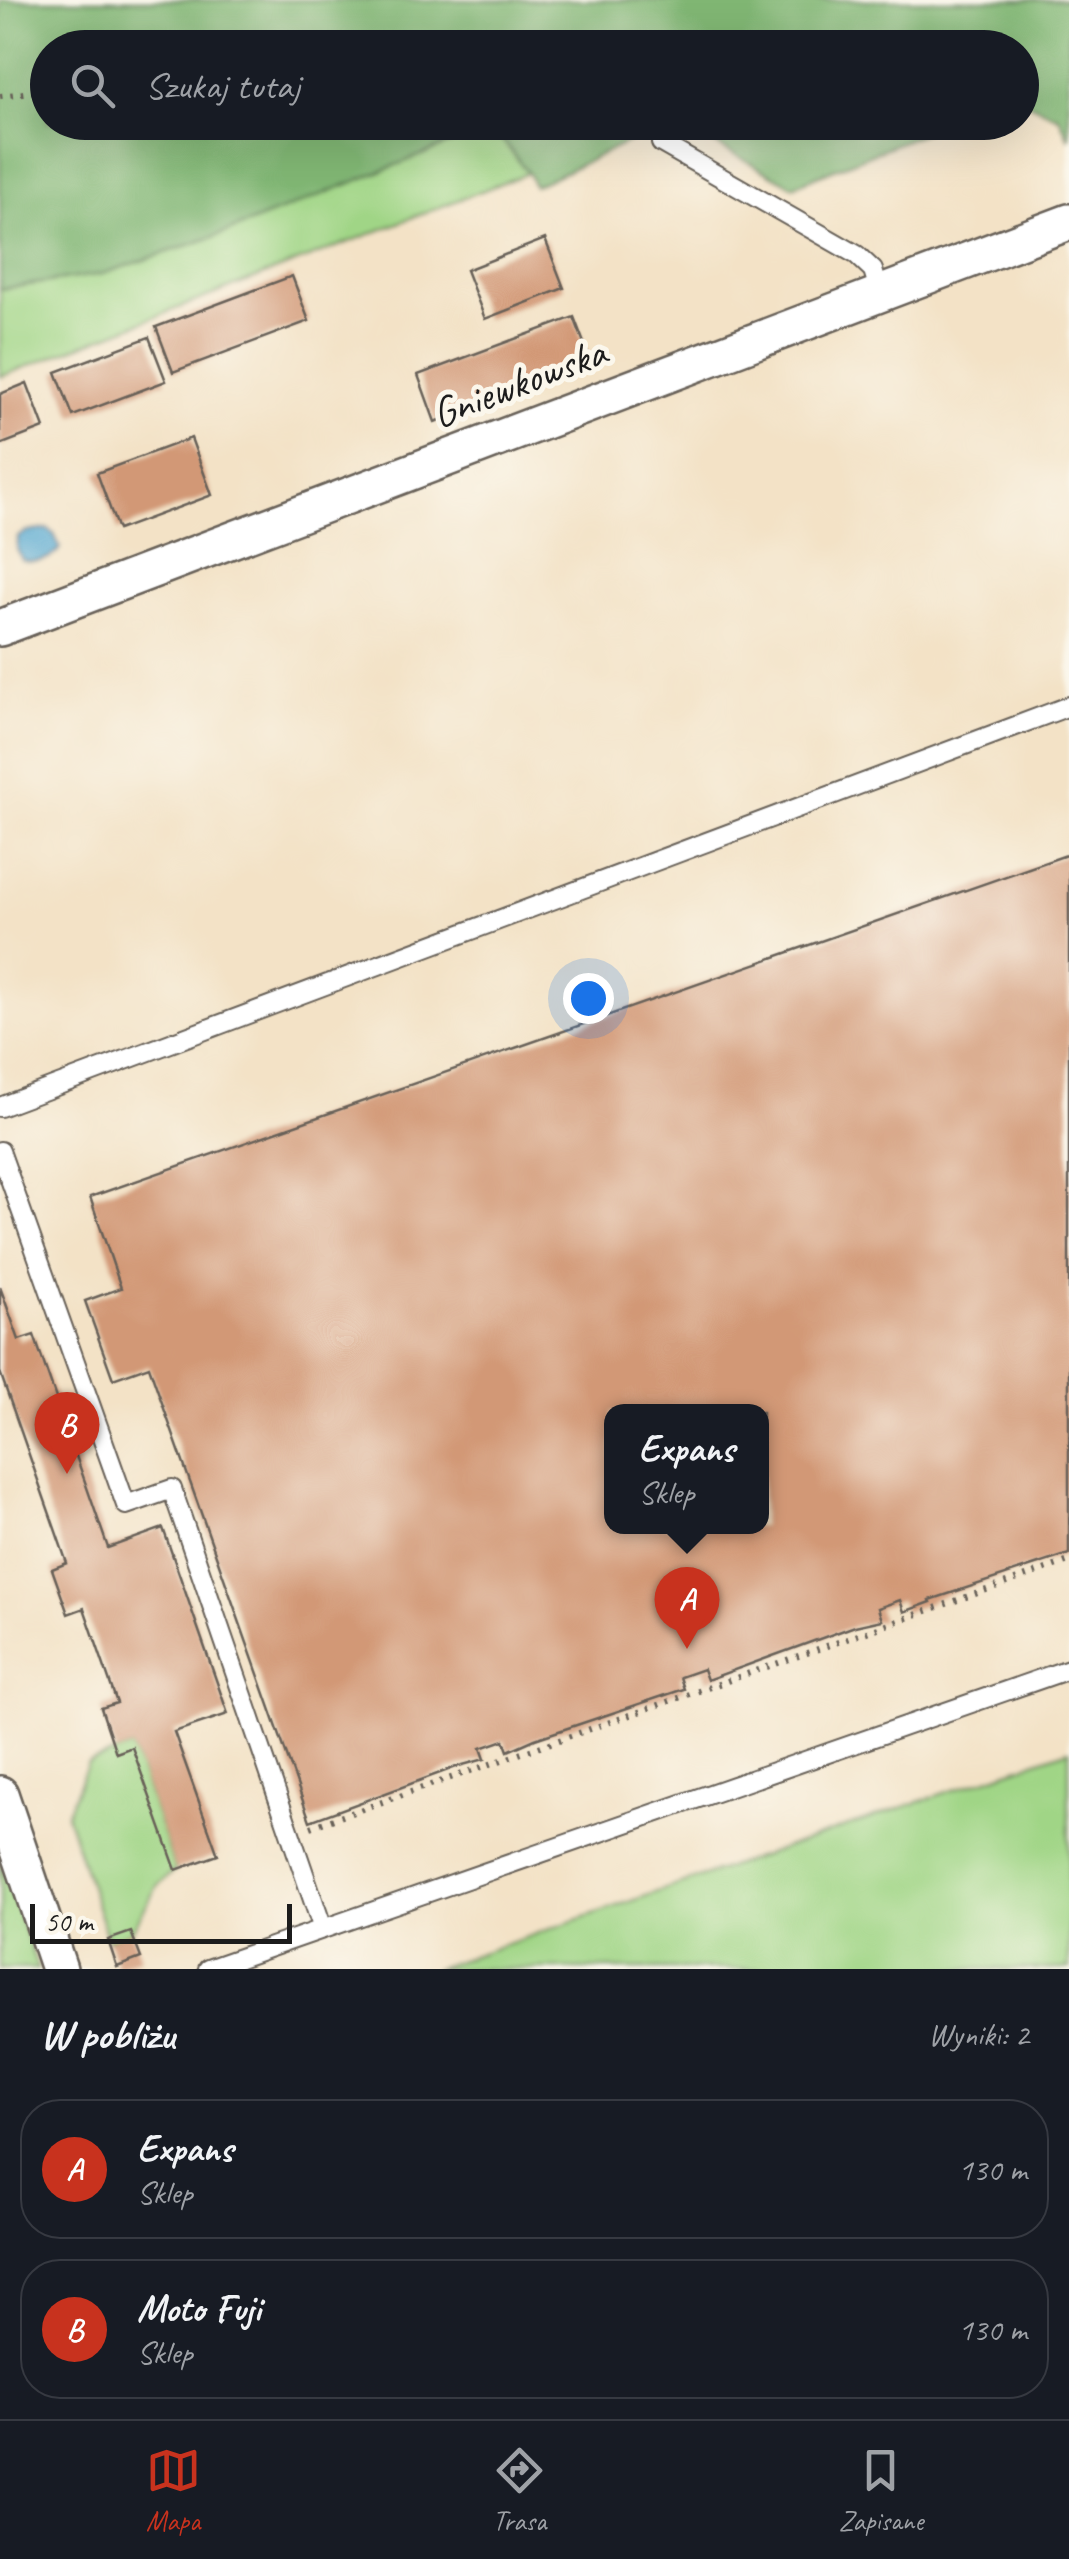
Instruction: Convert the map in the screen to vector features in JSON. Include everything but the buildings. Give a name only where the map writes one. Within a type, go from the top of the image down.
[{"type":"street","name":"Gniewkowska","points":[[0,628],[1069,222]]},
{"type":"street","points":[[0,1794],[59,1969]]},
{"type":"lane","points":[[662,143],[858,255],[873,270],[880,294]]},
{"type":"lane","points":[[0,1107],[1069,706]]},
{"type":"lane","points":[[0,1151],[126,1504],[172,1490],[323,1928]]},
{"type":"lane","points":[[208,1969],[1069,1669]]},
{"type":"path","points":[[0,96],[30,92]]},
{"type":"path","points":[[290,1834],[1069,1561]]},
{"type":"green space","points":[[0,0],[1069,0],[1069,139],[1059,117],[1039,108],[1039,30],[30,30],[30,140],[459,140],[225,233],[102,274],[0,289]]},
{"type":"green space","points":[[458,140],[503,140],[528,173],[0,377],[0,289],[102,274],[225,233]]},
{"type":"green space","points":[[502,140],[633,140],[534,186]]},
{"type":"green space","points":[[708,140],[905,140],[793,186]]},
{"type":"green space","points":[[132,1747],[176,1870],[159,1883],[131,1932],[108,1940],[66,1814],[88,1763]]},
{"type":"green space","points":[[1069,1750],[1069,1969],[434,1969]]},
{"type":"green space","points":[[0,1861],[38,1969],[0,1969]]},
{"type":"water","points":[[48,529],[60,548],[57,552],[43,560],[22,560],[17,549],[18,537]]},
{"type":"place","name":"Moto Fuji","points":[[67,1474]]},
{"type":"place","name":"Expans","points":[[687,1649]]}]
